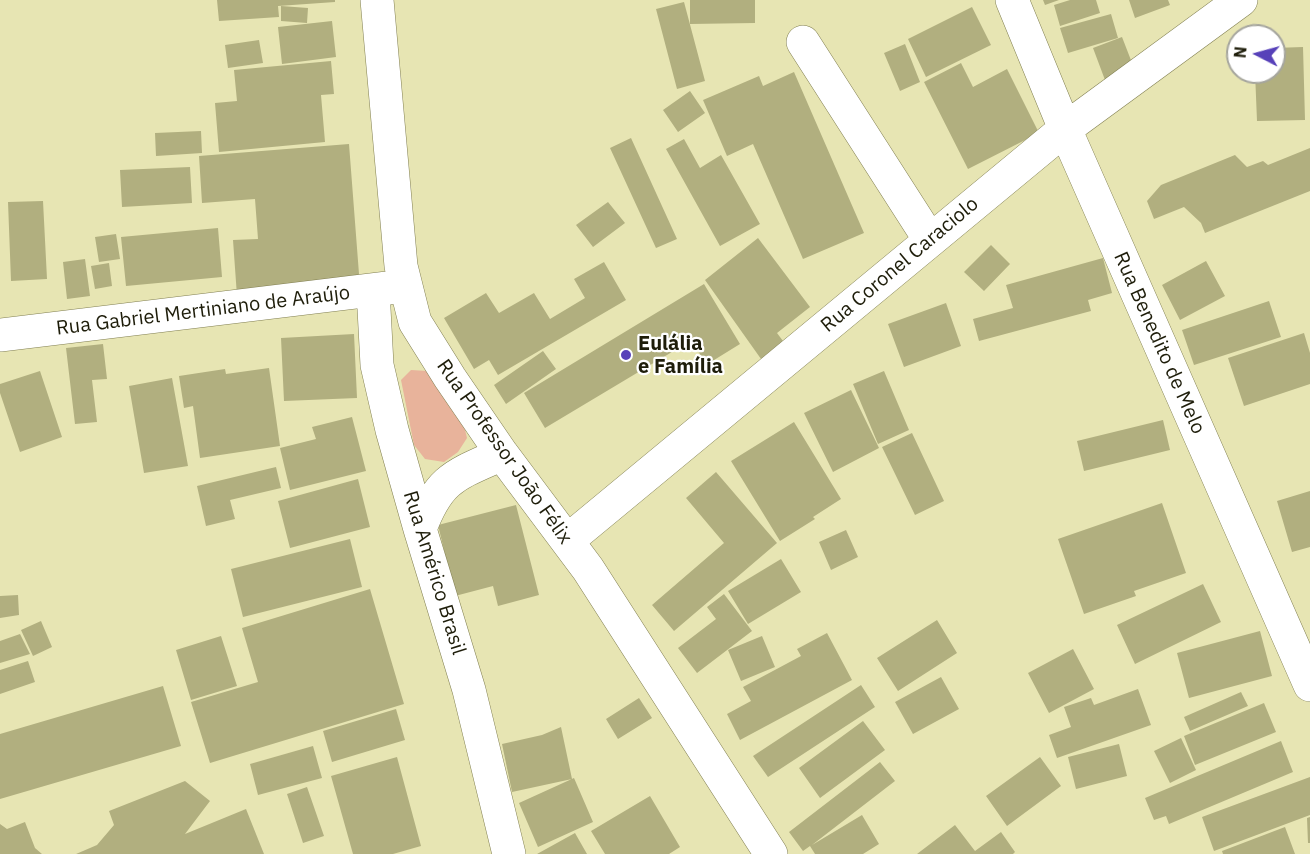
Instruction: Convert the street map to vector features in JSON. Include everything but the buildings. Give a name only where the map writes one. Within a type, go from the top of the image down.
[{"type":"street","name":"Rua Professor João Félix","points":[[377,0],[401,266],[415,322],[502,454],[605,595],[771,854]]},
{"type":"street","name":"Rua Benedito de Melo","points":[[1012,0],[1065,129],[1310,685]]},
{"type":"street","name":"Rua Coronel Caraciolo","points":[[567,541],[1065,129],[1241,0]]},
{"type":"street","points":[[803,42],[930,240]]},
{"type":"street","name":"Rua Gabriel Mertiniano de Araújo","points":[[0,335],[406,286]]},
{"type":"street","name":"Rua Américo Brasil","points":[[373,290],[377,365],[392,430],[469,690],[509,854]]},
{"type":"street","points":[[420,529],[426,511],[439,489],[457,474],[502,454]]},
{"type":"shaded area","points":[[411,370],[428,371],[462,417],[467,438],[458,452],[444,462],[425,459],[414,445],[401,380]]},
{"type":"place","name":"Eulália e Família","points":[[626,355]]}]
